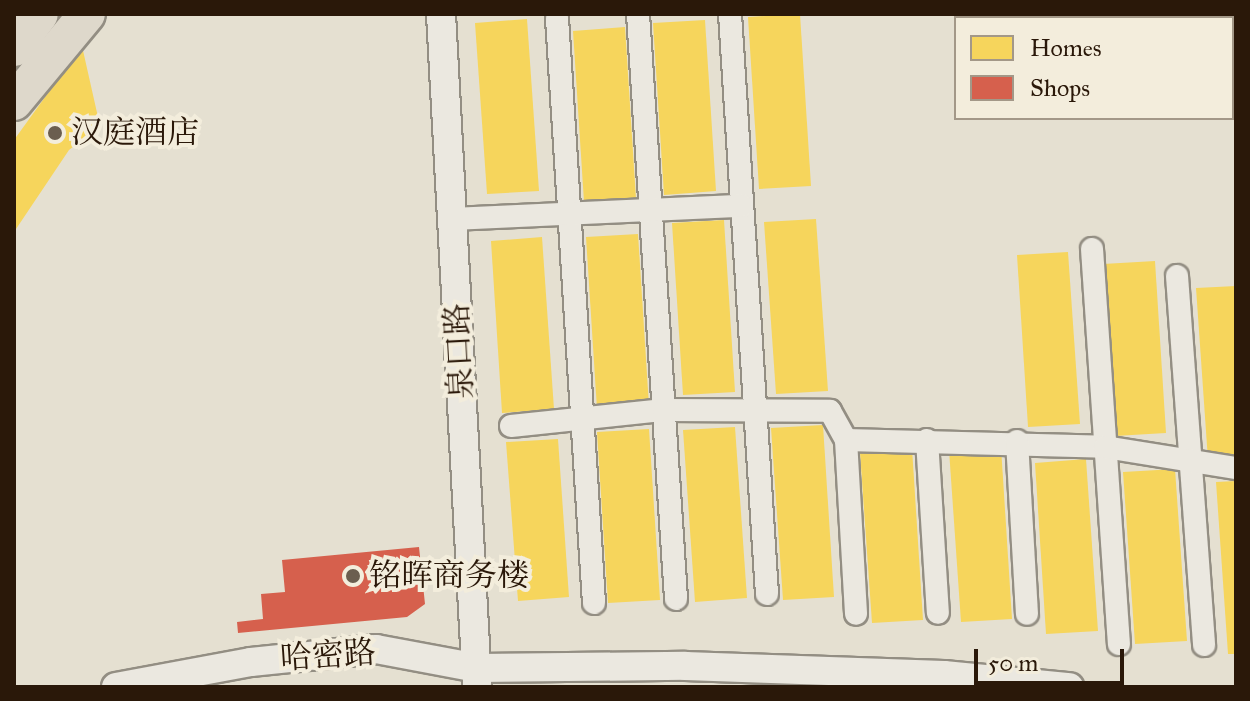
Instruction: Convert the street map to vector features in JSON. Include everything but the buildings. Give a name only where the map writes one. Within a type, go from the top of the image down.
[{"type":"highway","points":[[14,47],[39,14]]},
{"type":"main road","points":[[14,102],[87,14]]},
{"type":"street","name":"泉口路","points":[[441,14],[477,680]]},
{"type":"street","points":[[638,14],[676,599]]},
{"type":"street","points":[[730,14],[767,594]]},
{"type":"street","points":[[557,18],[594,603]]},
{"type":"street","points":[[452,219],[742,206]]},
{"type":"street","points":[[1092,249],[1119,644]]},
{"type":"street","points":[[1177,276],[1204,645]]},
{"type":"street","points":[[511,426],[664,410],[755,408],[830,411],[846,440],[856,614]]},
{"type":"street","points":[[846,440],[1017,441],[1105,447],[1236,468]]},
{"type":"street","points":[[927,440],[938,613]]},
{"type":"street","points":[[1017,441],[1027,614]]},
{"type":"street","name":"哈密路","points":[[116,687],[251,662],[376,649],[477,680],[685,666],[944,675],[1069,687]]},
{"type":"place","name":"汉庭酒店","points":[[55,133]]},
{"type":"place","name":"铭晖商务楼","points":[[353,576]]}]
